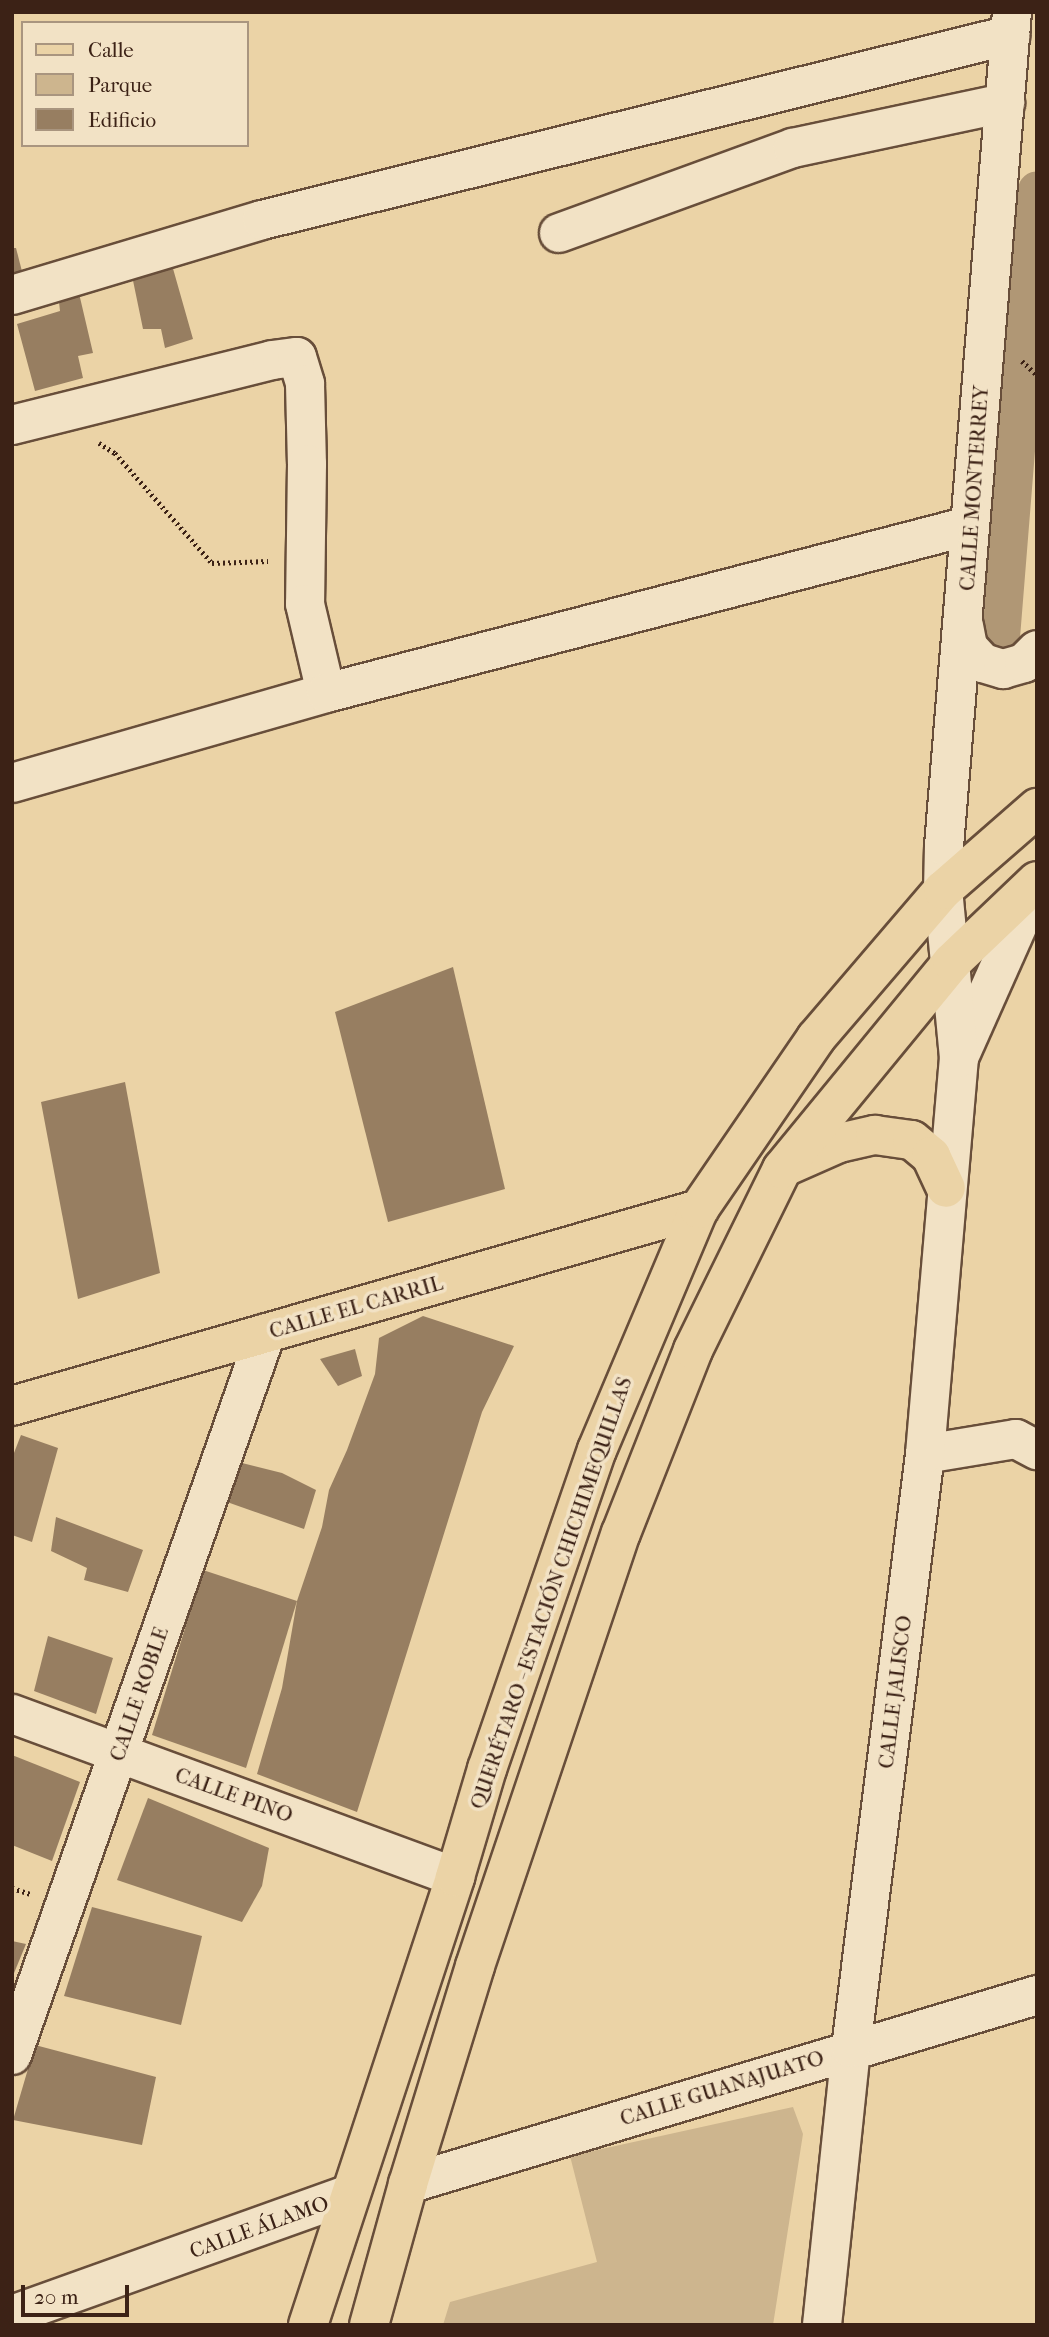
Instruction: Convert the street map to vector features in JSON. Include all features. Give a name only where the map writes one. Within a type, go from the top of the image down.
[{"type":"main road","name":"QUERÉTARO - ESTACIÓN CHICHIMEQUILLAS","points":[[308,2325],[348,2195],[455,1877],[487,1769],[597,1450],[699,1209],[816,1038],[943,890],[1037,808]]},
{"type":"main road","points":[[369,2325],[408,2183],[475,1966],[621,1533],[693,1350],[782,1169],[952,962],[1037,881]]},
{"type":"main road","points":[[782,1169],[839,1143],[875,1135],[912,1140],[931,1156],[946,1188]]},
{"type":"main road","name":"CALLE EL CARRIL","points":[[12,1406],[699,1209]]},
{"type":"street","name":"CALLE MONTERREY","points":[[952,962],[943,890],[964,626],[969,526],[1011,24]]},
{"type":"street","points":[[12,295],[262,220],[1011,24]]},
{"type":"street","points":[[559,233],[793,148],[1005,103]]},
{"type":"street","points":[[12,425],[272,360],[298,357],[305,384],[305,604],[326,693]]},
{"type":"street","points":[[12,783],[326,693],[969,526]]},
{"type":"street","points":[[964,626],[968,647],[983,663],[1003,669],[1024,663],[1037,650]]},
{"type":"street","name":"CALLE JALISCO","points":[[959,1058],[1037,881]]},
{"type":"street","name":"CALLE JALISCO","points":[[822,2325],[851,2048],[925,1454],[959,1058],[952,962]]},
{"type":"street","name":"CALLE ROBLE","points":[[12,2055],[265,1333]]},
{"type":"street","points":[[925,1454],[1030,1440]]},
{"type":"street","name":"CALLE PINO","points":[[12,1714],[455,1877]]},
{"type":"street","name":"CALLE GUANAJUATO","points":[[408,2183],[851,2048],[1037,1995]]},
{"type":"street","name":"CALLE ÁLAMO","points":[[12,2315],[348,2195]]},
{"type":"path","points":[[52,414],[116,453],[212,563],[307,560]]},
{"type":"green space","points":[[793,2107],[803,2134],[773,2325],[443,2325],[450,2302],[597,2262],[570,2156]]},
{"type":"building","points":[[12,248],[16,248],[26,287],[12,290]]},
{"type":"building","points":[[170,258],[193,339],[165,348],[161,329],[143,329],[130,266]]},
{"type":"building","points":[[78,289],[93,353],[78,356],[83,378],[35,391],[17,324],[60,311],[58,293]]},
{"type":"building","points":[[453,967],[505,1189],[388,1222],[335,1012]]},
{"type":"building","points":[[125,1082],[160,1273],[78,1299],[41,1102]]},
{"type":"building","points":[[423,1316],[514,1346],[482,1412],[357,1812],[257,1774],[282,1688],[297,1601],[322,1527],[329,1490],[375,1374],[379,1338]]},
{"type":"building","points":[[355,1349],[362,1376],[338,1386],[320,1359]]},
{"type":"building","points":[[21,1435],[58,1448],[32,1542],[12,1535],[12,1458]]},
{"type":"building","points":[[238,1462],[282,1473],[316,1490],[304,1529],[227,1502]]},
{"type":"building","points":[[56,1517],[143,1550],[128,1592],[84,1580],[87,1568],[51,1551]]},
{"type":"building","points":[[203,1570],[297,1601],[246,1768],[152,1735]]},
{"type":"building","points":[[48,1636],[113,1658],[96,1714],[34,1691]]},
{"type":"building","points":[[12,1755],[80,1782],[52,1861],[12,1845]]},
{"type":"building","points":[[148,1798],[269,1848],[262,1886],[242,1922],[117,1880]]},
{"type":"building","points":[[92,1907],[202,1936],[181,2025],[64,1996]]},
{"type":"building","points":[[12,1941],[26,1944],[12,1978]]},
{"type":"building","points":[[35,2045],[156,2077],[142,2145],[13,2120]]},
{"type":"waterway","points":[[1001,637],[1037,190]]}]
